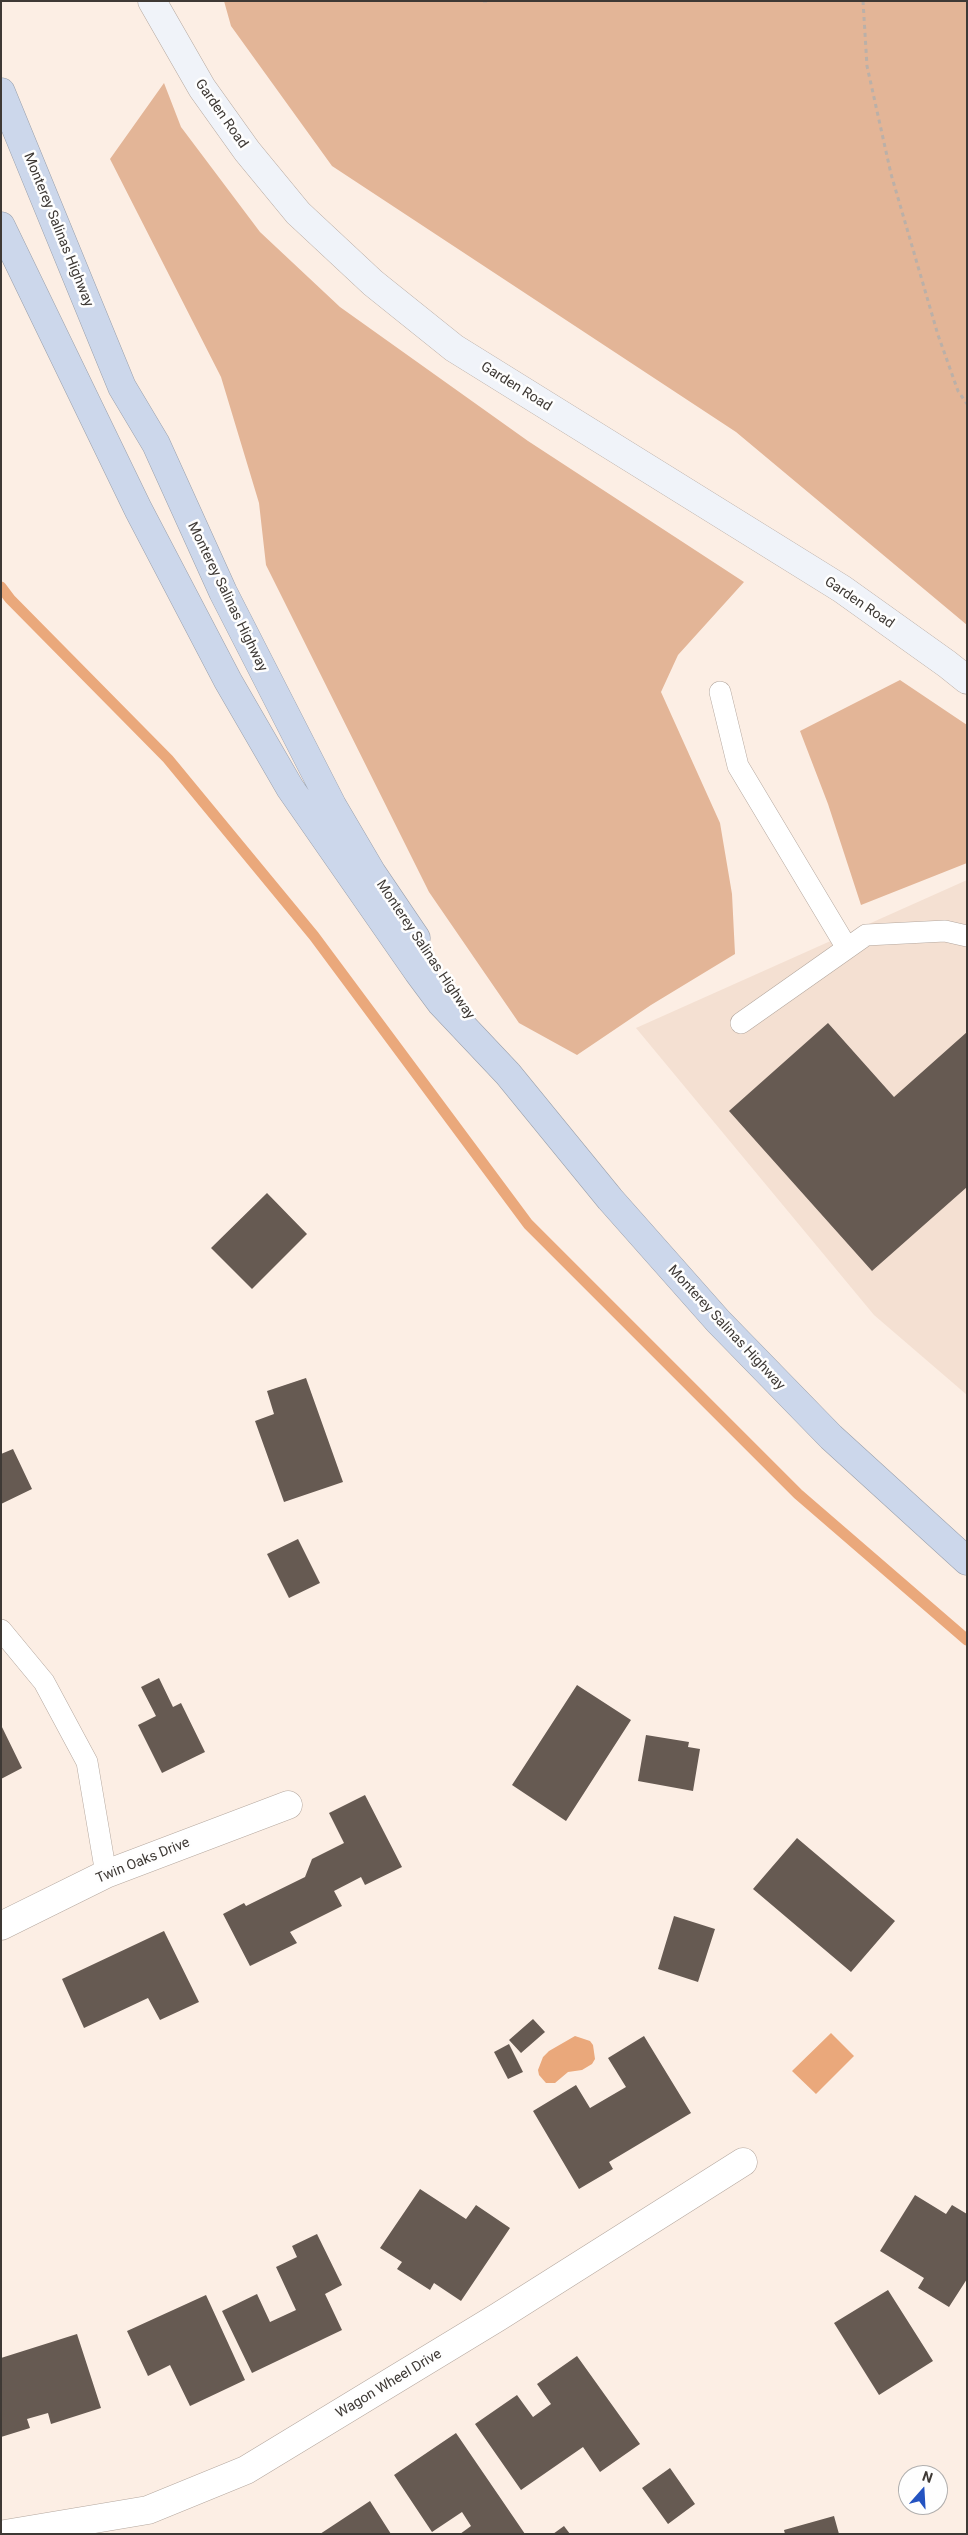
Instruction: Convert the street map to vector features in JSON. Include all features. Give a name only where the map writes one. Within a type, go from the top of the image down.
[{"type":"highway","name":"Monterey Salinas Highway","points":[[1,92],[122,387],[156,444],[223,592],[294,733],[332,805],[372,873],[508,1074]]},
{"type":"highway","name":"Monterey Salinas Highway","points":[[1,226],[138,509],[228,681],[290,788],[441,1003],[508,1074],[610,1199],[773,1380],[831,1437],[967,1561]]},
{"type":"street","name":"Garden Road","points":[[152,1],[202,88],[247,151],[298,213],[374,283],[454,348],[842,589],[967,680]]},
{"type":"street","name":"Twin Oaks Drive","points":[[1,1926],[106,1874],[288,1804]]},
{"type":"street","name":"Wagon Wheel Drive","points":[[5,2534],[148,2510],[246,2470],[490,2322],[743,2162]]},
{"type":"lane","points":[[720,692],[738,766],[847,948]]},
{"type":"lane","points":[[741,1022],[866,935],[945,931],[967,936]]},
{"type":"lane","points":[[1,1630],[44,1682],[87,1762],[106,1874]]},
{"type":"path","points":[[863,1],[867,66],[891,174],[938,336],[958,391],[967,404]]},
{"type":"shaded area","points":[[224,1],[967,1],[967,625],[736,432],[332,166],[231,26]]},
{"type":"shaded area","points":[[164,83],[181,127],[260,232],[340,307],[528,441],[744,582],[678,655],[661,692],[720,823],[732,894],[735,954],[651,1005],[577,1055],[519,1023],[429,892],[266,565],[259,503],[221,377],[110,159]]},
{"type":"shaded area","points":[[900,680],[967,725],[967,863],[861,905],[828,804],[800,731]]},
{"type":"shaded area","points":[[967,880],[967,1395],[874,1315],[636,1028]]},
{"type":"shaded area","points":[[831,2033],[854,2056],[816,2094],[792,2071]]},
{"type":"shaded area","points":[[575,2036],[590,2041],[593,2045],[595,2059],[592,2064],[582,2070],[568,2072],[555,2083],[546,2083],[539,2075],[538,2070],[543,2057],[549,2051]]},
{"type":"building","points":[[828,1023],[894,1097],[967,1032],[967,1187],[872,1271],[729,1111]]},
{"type":"building","points":[[267,1193],[307,1234],[252,1289],[211,1248]]},
{"type":"building","points":[[306,1378],[343,1482],[284,1502],[255,1421],[274,1414],[267,1391]]},
{"type":"building","points":[[13,1449],[32,1489],[1,1504],[1,1454]]},
{"type":"building","points":[[298,1539],[320,1583],[289,1598],[267,1554]]},
{"type":"building","points":[[159,1678],[173,1707],[181,1703],[205,1752],[162,1773],[138,1725],[156,1716],[141,1687]]},
{"type":"building","points":[[577,1685],[631,1720],[566,1821],[512,1785]]},
{"type":"building","points":[[1,1725],[22,1768],[1,1779]]},
{"type":"building","points":[[646,1735],[689,1742],[688,1747],[700,1749],[693,1791],[638,1781]]},
{"type":"building","points":[[365,1795],[402,1867],[365,1885],[361,1877],[334,1891],[342,1906],[290,1932],[297,1943],[250,1966],[223,1914],[244,1903],[246,1906],[305,1877],[312,1859],[344,1843],[329,1813]]},
{"type":"building","points":[[797,1838],[895,1921],[851,1972],[753,1889]]},
{"type":"building","points":[[674,1916],[715,1929],[698,1982],[658,1969]]},
{"type":"building","points":[[164,1931],[199,2002],[160,2020],[148,1998],[84,2028],[62,1979]]},
{"type":"building","points":[[533,2019],[545,2032],[521,2053],[509,2040]]},
{"type":"building","points":[[644,2036],[691,2113],[609,2162],[613,2169],[579,2189],[533,2111],[576,2085],[590,2108],[626,2087],[608,2058]]},
{"type":"building","points":[[509,2044],[523,2072],[508,2079],[494,2052]]},
{"type":"building","points":[[420,2189],[466,2219],[476,2205],[510,2228],[461,2301],[434,2283],[430,2290],[397,2269],[402,2262],[380,2248]]},
{"type":"building","points":[[915,2195],[946,2214],[952,2205],[967,2214],[967,2279],[949,2307],[918,2288],[924,2278],[880,2251]]},
{"type":"building","points":[[317,2234],[342,2285],[325,2294],[342,2330],[252,2373],[222,2311],[257,2294],[270,2322],[296,2310],[276,2267],[297,2257],[292,2246]]},
{"type":"building","points":[[888,2290],[933,2361],[879,2395],[834,2323]]},
{"type":"building","points":[[206,2295],[245,2380],[190,2406],[170,2365],[148,2376],[127,2331]]},
{"type":"building","points":[[77,2334],[101,2408],[51,2424],[48,2413],[27,2419],[30,2428],[1,2437],[1,2358]]},
{"type":"building","points":[[577,2356],[640,2444],[600,2472],[583,2447],[521,2490],[475,2424],[517,2395],[533,2417],[551,2404],[537,2384]]},
{"type":"building","points":[[456,2433],[525,2534],[460,2534],[471,2526],[462,2512],[432,2532],[394,2475]]},
{"type":"building","points":[[670,2468],[695,2504],[668,2524],[642,2488]]},
{"type":"building","points":[[370,2501],[391,2534],[320,2534]]},
{"type":"building","points":[[834,2516],[839,2534],[785,2534],[784,2530]]},
{"type":"building","points":[[564,2526],[570,2534],[553,2534]]},
{"type":"waterway","points":[[1,587],[10,599],[168,759],[314,936],[528,1224],[798,1494],[967,1640]]}]
